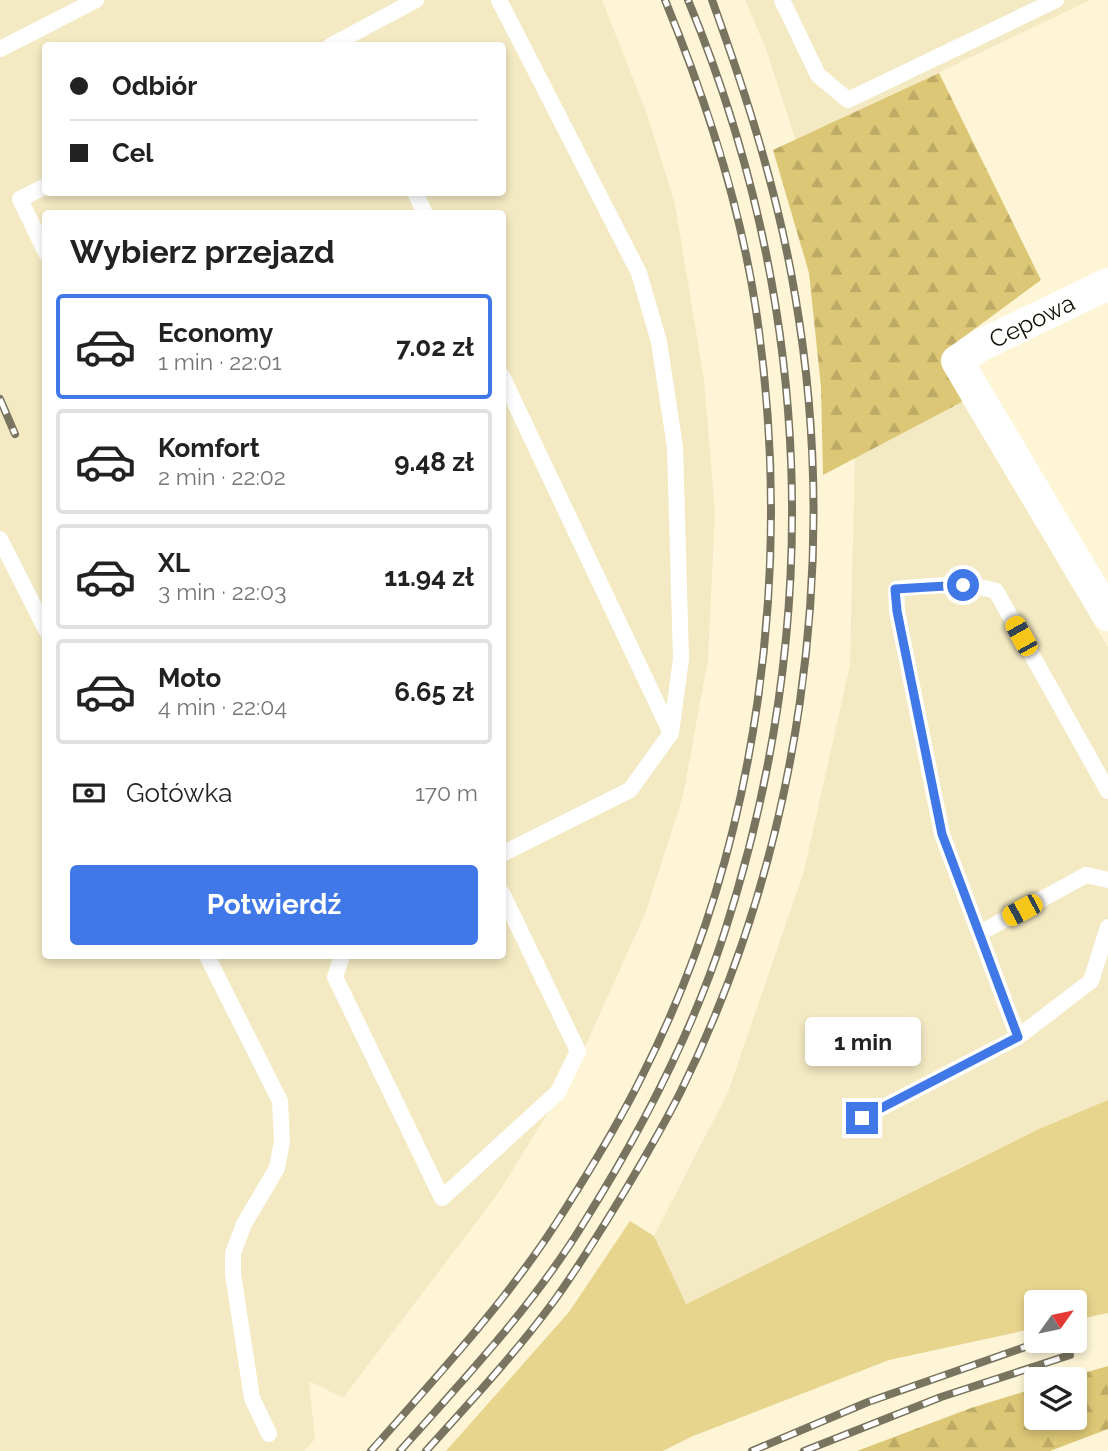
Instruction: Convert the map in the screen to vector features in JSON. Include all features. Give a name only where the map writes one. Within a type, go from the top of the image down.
[{"type":"street","name":"Cepowa","points":[[1108,284],[981,345],[957,361],[1108,615]]},
{"type":"lane","points":[[0,49],[96,0]]},
{"type":"lane","points":[[342,42],[415,0]]},
{"type":"lane","points":[[499,0],[639,273],[659,342],[675,447],[681,659],[671,733],[630,790],[506,852]]},
{"type":"lane","points":[[782,0],[818,75],[848,100],[1056,0]]},
{"type":"lane","points":[[42,188],[20,199],[42,245]]},
{"type":"lane","points":[[506,384],[671,733]]},
{"type":"lane","points":[[0,539],[42,622]]},
{"type":"lane","points":[[1018,1037],[942,834],[897,611],[895,589],[958,585],[978,586],[996,591],[1108,792]]},
{"type":"lane","points":[[979,933],[1086,876],[1108,880]]},
{"type":"lane","points":[[341,959],[335,977],[442,1198],[558,1091],[578,1051],[506,901]]},
{"type":"lane","points":[[862,1118],[1018,1037],[1091,981],[1108,928]]},
{"type":"lane","points":[[208,959],[279,1101],[282,1142],[277,1168],[244,1224],[233,1253],[233,1275],[252,1398],[269,1434]]},
{"type":"shaded area","points":[[0,0],[602,0],[647,114],[675,204],[704,379],[715,512],[708,659],[683,796],[645,914],[575,1069],[499,1192],[343,1398],[309,1381],[315,1439],[304,1451],[0,1451]]},
{"type":"shaded area","points":[[745,0],[1090,0],[796,141],[766,49]]},
{"type":"shaded area","points":[[962,402],[1108,647],[1108,1100],[1039,1129],[685,1304],[654,1236],[728,1092],[804,871],[850,665],[855,458]]},
{"type":"shaded area","points":[[1108,1100],[1108,1313],[1087,1317],[1087,1290],[1024,1290],[1024,1331],[889,1360],[693,1436],[663,1451],[446,1451],[569,1312],[630,1221],[654,1236],[686,1304],[1039,1129]]},
{"type":"green space","points":[[939,73],[1041,280],[958,341],[950,360],[962,402],[823,475],[821,387],[809,273],[773,150]]},
{"type":"green space","points":[[1108,1366],[1108,1429],[1050,1451],[857,1451],[971,1408],[1024,1392],[1024,1430],[1087,1430],[1087,1372]]},
{"type":"railway","points":[[371,1451],[472,1335],[520,1275],[564,1211],[615,1126],[643,1074],[683,985],[715,893],[740,798],[758,701],[768,603],[771,504],[767,407],[756,310],[741,230],[708,114],[665,0]]},
{"type":"railway","points":[[400,1451],[497,1341],[542,1284],[583,1224],[624,1155],[680,1047],[711,972],[757,817],[779,699],[790,581],[791,464],[781,346],[761,230],[730,114],[688,0]]},
{"type":"railway","points":[[426,1451],[508,1359],[554,1301],[600,1232],[667,1117],[721,1000],[755,903],[781,804],[800,703],[810,601],[813,498],[808,396],[795,295],[780,220],[749,109],[712,0]]},
{"type":"railway","points":[[0,399],[15,434]]},
{"type":"railway","points":[[752,1451],[868,1402],[1024,1347]]},
{"type":"railway","points":[[804,1451],[941,1397],[1070,1355]]},
{"type":"route","points":[[862,1118],[1018,1037],[942,834],[897,611],[895,589],[963,585]]}]
